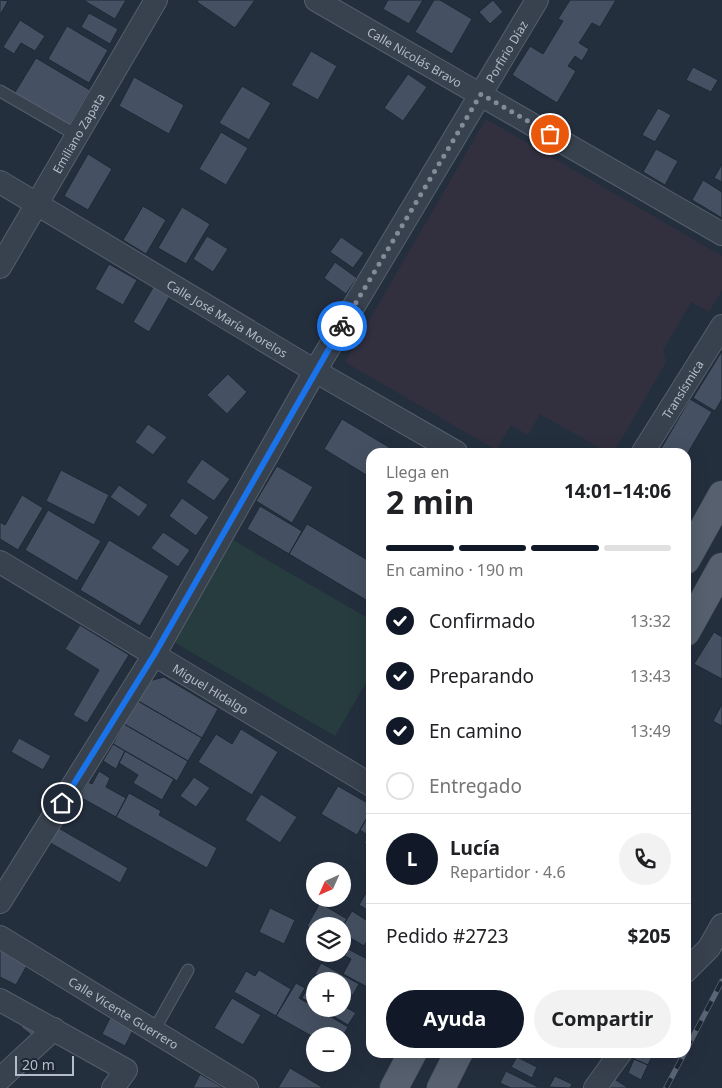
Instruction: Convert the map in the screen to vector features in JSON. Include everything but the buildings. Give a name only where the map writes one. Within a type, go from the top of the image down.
[{"type":"main road","points":[[691,551],[722,495]]},
{"type":"main road","points":[[691,623],[722,567]]},
{"type":"main road","points":[[394,1088],[411,1058]]},
{"type":"main road","points":[[441,1088],[456,1058]]},
{"type":"street","name":"Emiliano Zapata","points":[[0,267],[156,0]]},
{"type":"street","name":"Calle Nicolás Bravo","points":[[316,0],[722,234]]},
{"type":"street","name":"Porfirio Díaz","points":[[0,902],[154,655],[315,372],[537,0]]},
{"type":"street","name":"Calle José María Morelos","points":[[0,182],[315,372],[449,448]]},
{"type":"street","name":"Transísmica","points":[[646,448],[722,326]]},
{"type":"street","name":"Miguel Hidalgo","points":[[0,562],[366,782]]},
{"type":"street","points":[[691,968],[716,951],[722,925]]},
{"type":"street","name":"Calle Vicente Guerrero","points":[[0,937],[247,1088]]},
{"type":"street","points":[[0,1000],[126,1070],[114,1088]]},
{"type":"street","points":[[0,1079],[54,1029]]},
{"type":"street","points":[[594,1088],[617,1058]]},
{"type":"lane","points":[[0,91],[78,136]]},
{"type":"lane","points":[[153,1032],[188,970]]},
{"type":"shaded area","points":[[486,119],[722,256],[722,290],[709,312],[691,302],[663,350],[666,362],[616,448],[600,448],[540,414],[528,435],[511,425],[497,448],[493,448],[345,362]]},
{"type":"green space","points":[[233,540],[366,617],[366,683],[335,736],[174,642]]},
{"type":"railway","points":[[691,1040],[722,981]]},
{"type":"railway","points":[[666,1088],[682,1058]]},
{"type":"way so far","points":[[342,326],[481,94],[550,134]]},
{"type":"route","points":[[62,803],[154,655],[342,326]]}]
